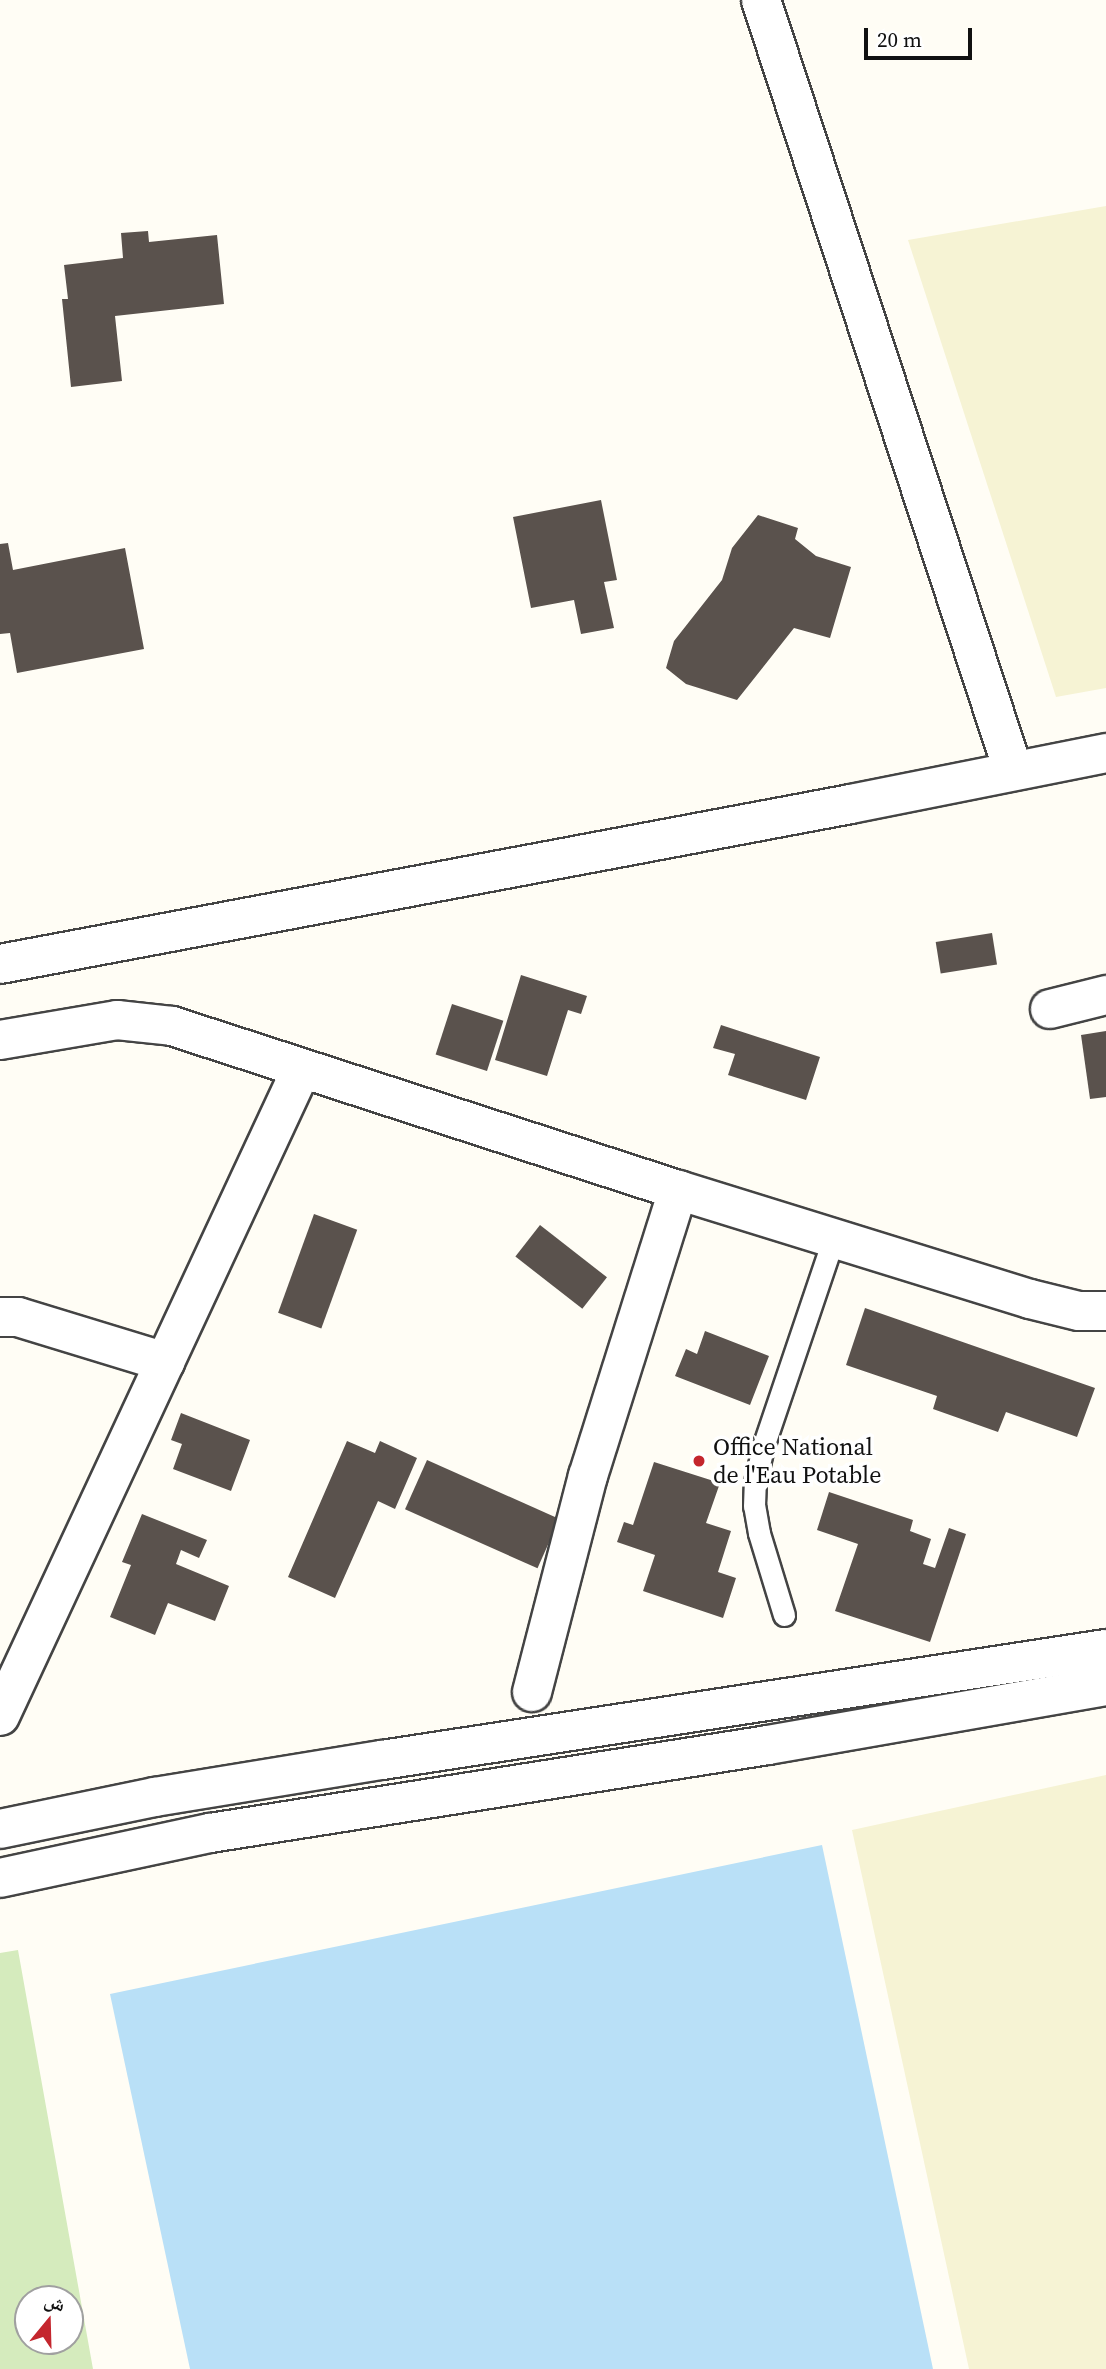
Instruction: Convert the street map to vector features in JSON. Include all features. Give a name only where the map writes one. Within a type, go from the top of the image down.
[{"type":"street","points":[[761,0],[1013,770]]},
{"type":"street","points":[[0,964],[851,804],[1106,752]]},
{"type":"street","points":[[1050,1009],[1106,995]]},
{"type":"street","points":[[0,1040],[117,1020],[137,1020],[203,1035],[302,1070],[1030,1299],[1079,1311],[1106,1311]]},
{"type":"street","points":[[0,1716],[302,1070]]},
{"type":"street","points":[[532,1692],[588,1476],[678,1190]]},
{"type":"street","points":[[0,1317],[18,1317],[165,1362]]},
{"type":"street","points":[[0,1829],[155,1797],[1106,1649]]},
{"type":"street","points":[[0,1878],[209,1833],[768,1745],[1106,1686]]},
{"type":"lane","points":[[784,1615],[759,1533],[754,1506],[755,1482],[763,1447],[834,1237]]},
{"type":"shaded area","points":[[1106,206],[1106,688],[1056,697],[908,240]]},
{"type":"shaded area","points":[[1106,1775],[1106,2369],[969,2369],[852,1830]]},
{"type":"green space","points":[[18,1950],[78,2285],[14,2285],[14,2355],[84,2355],[84,2319],[93,2369],[0,2369],[0,1953]]},
{"type":"water","points":[[822,1845],[933,2369],[190,2369],[110,1994]]},
{"type":"building","points":[[148,231],[149,242],[217,235],[224,304],[115,316],[122,381],[71,387],[62,299],[68,299],[64,265],[123,258],[121,233]]},
{"type":"building","points":[[601,500],[617,580],[604,582],[614,628],[581,634],[574,600],[531,608],[513,517]]},
{"type":"building","points":[[758,515],[798,528],[795,539],[816,556],[851,567],[830,638],[794,628],[737,700],[686,684],[666,668],[674,641],[722,580],[732,548]]},
{"type":"building","points":[[8,543],[13,570],[125,548],[144,649],[17,673],[10,633],[0,634],[0,544]]},
{"type":"building","points":[[992,933],[997,965],[941,974],[936,942]]},
{"type":"building","points":[[521,975],[587,996],[581,1014],[568,1010],[547,1076],[495,1060]]},
{"type":"building","points":[[452,1004],[503,1021],[487,1071],[436,1054]]},
{"type":"building","points":[[721,1025],[820,1057],[806,1100],[728,1075],[735,1054],[713,1048]]},
{"type":"building","points":[[1106,1031],[1106,1097],[1090,1099],[1081,1035]]},
{"type":"building","points":[[314,1214],[357,1230],[321,1328],[278,1313]]},
{"type":"building","points":[[540,1225],[607,1277],[582,1309],[515,1257]]},
{"type":"building","points":[[865,1308],[1095,1388],[1077,1437],[1006,1412],[998,1432],[933,1409],[937,1396],[846,1365]]},
{"type":"building","points":[[705,1331],[769,1356],[750,1405],[675,1376],[686,1349],[697,1354]]},
{"type":"building","points":[[181,1413],[250,1440],[231,1491],[173,1469],[182,1444],[171,1440]]},
{"type":"building","points":[[347,1441],[375,1453],[380,1441],[417,1458],[395,1509],[378,1501],[335,1598],[288,1577]]},
{"type":"building","points":[[427,1460],[559,1519],[538,1568],[405,1509]]},
{"type":"building","points":[[654,1462],[720,1483],[706,1523],[731,1531],[718,1572],[736,1578],[723,1618],[643,1591],[655,1555],[617,1542],[624,1522],[633,1525]]},
{"type":"building","points":[[829,1492],[913,1520],[910,1531],[931,1539],[923,1564],[935,1568],[949,1528],[966,1534],[930,1642],[835,1611],[858,1544],[817,1530]]},
{"type":"building","points":[[142,1514],[207,1540],[199,1558],[181,1550],[176,1564],[229,1586],[215,1621],[168,1603],[155,1635],[110,1617],[131,1565],[122,1562]]},
{"type":"place","name":"Office National de l'Eau Potable","points":[[699,1461]]}]
